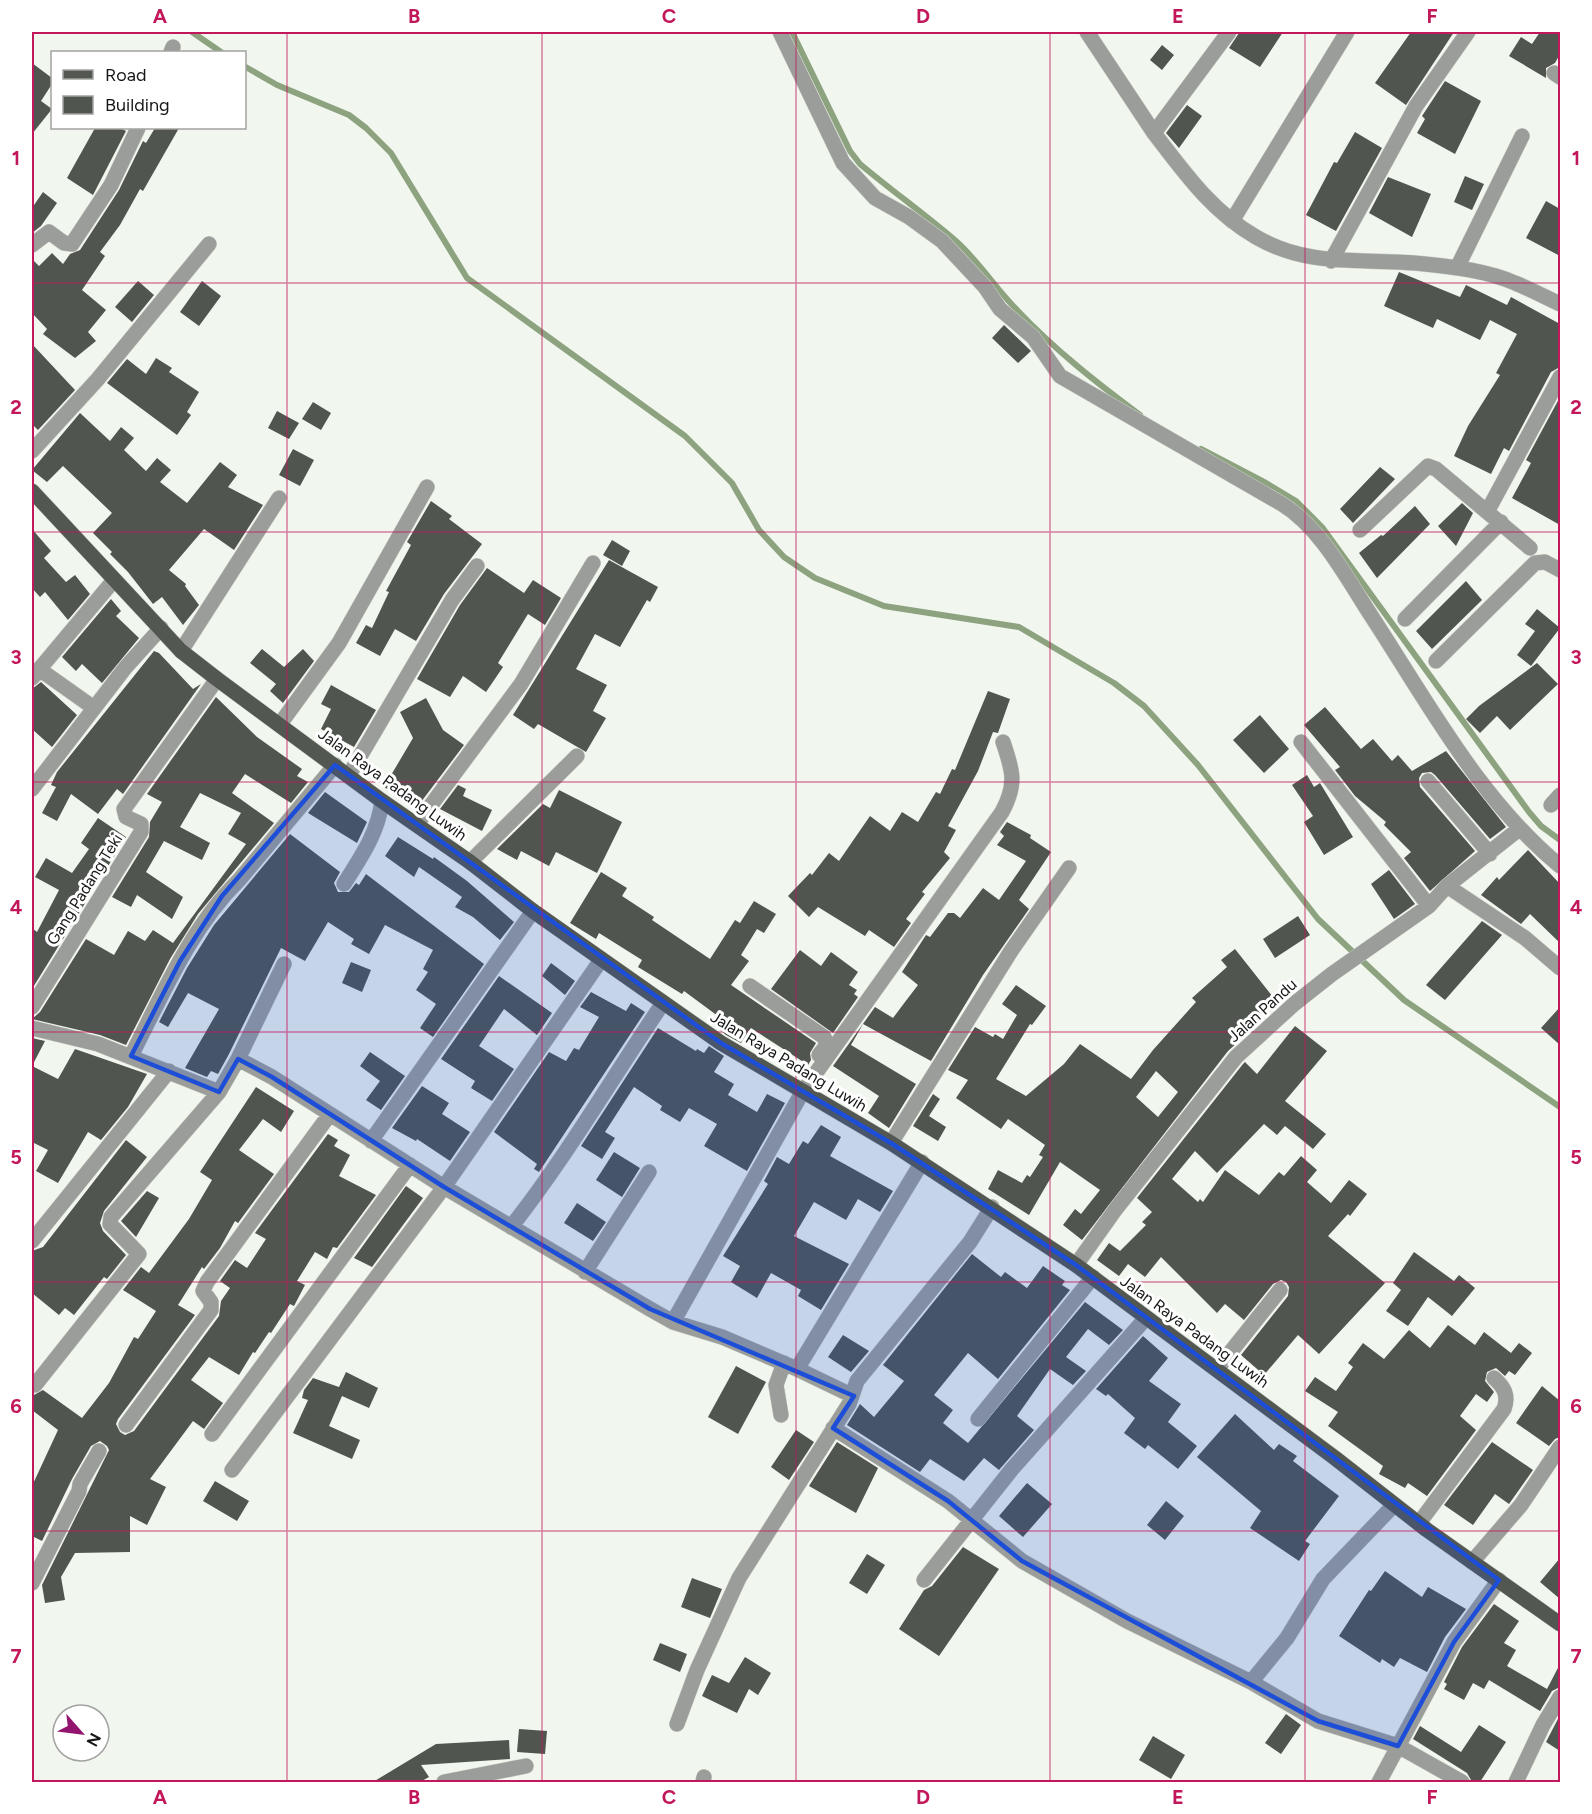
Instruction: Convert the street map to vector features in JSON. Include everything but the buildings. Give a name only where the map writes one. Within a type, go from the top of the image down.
[{"type":"main road","name":"Jalan Raya Padang Luwih","points":[[32,491],[181,651],[217,679],[382,801],[470,862],[532,911],[721,1043],[922,1162],[1076,1265],[1217,1369],[1394,1505],[1560,1624]]},
{"type":"street","points":[[780,32],[843,163],[875,198],[942,241],[985,287],[1000,309],[1033,337],[1060,376],[1274,500],[1306,522],[1340,568],[1467,762],[1519,829],[1560,866]]},
{"type":"street","points":[[1087,32],[1154,133],[1194,187],[1232,221],[1273,246],[1331,261],[1378,260],[1457,268],[1513,282],[1560,304]]},
{"type":"street","points":[[1154,133],[1229,32]]},
{"type":"street","points":[[1232,221],[1347,32]]},
{"type":"street","points":[[1331,261],[1416,106],[1468,32]]},
{"type":"street","points":[[32,245],[49,232],[64,243],[72,244],[111,185],[138,129]]},
{"type":"street","points":[[1457,268],[1522,136]]},
{"type":"street","points":[[32,451],[97,380],[209,244]]},
{"type":"street","points":[[1487,512],[1560,377]]},
{"type":"street","points":[[1360,530],[1428,466],[1436,469],[1530,548]]},
{"type":"street","points":[[280,724],[339,643],[427,487]]},
{"type":"street","points":[[181,651],[279,498]]},
{"type":"street","points":[[1406,620],[1501,522]]},
{"type":"street","points":[[1436,661],[1536,562],[1545,562],[1560,570]]},
{"type":"street","points":[[417,824],[515,692],[593,563]]},
{"type":"street","points":[[349,775],[452,600],[477,566]]},
{"type":"street","points":[[94,708],[35,674],[114,580]]},
{"type":"street","points":[[32,789],[94,708],[161,628]]},
{"type":"street","name":"Gang Padang Teki","points":[[32,1007],[141,832],[141,824],[126,817],[124,809],[217,679]]},
{"type":"street","points":[[800,1089],[1002,812],[1013,783],[1013,770],[1003,742]]},
{"type":"street","points":[[1301,742],[1429,906]]},
{"type":"street","points":[[470,862],[577,756]]},
{"type":"street","points":[[131,1056],[180,961],[222,896],[239,880],[335,765]]},
{"type":"street","points":[[1428,781],[1490,854]]},
{"type":"street","points":[[344,884],[374,835],[382,801]]},
{"type":"street","name":"Jalan Pandu","points":[[1076,1265],[1114,1210],[1236,1057],[1294,1004],[1332,974],[1429,906],[1447,886],[1519,829]]},
{"type":"street","points":[[891,1143],[1006,957],[1069,868]]},
{"type":"street","points":[[1447,886],[1525,938],[1560,968]]},
{"type":"street","points":[[371,1141],[532,911]]},
{"type":"street","points":[[232,1470],[444,1187],[601,960]]},
{"type":"street","points":[[35,1384],[139,1254],[110,1224],[111,1218],[219,1092],[238,1059],[284,964]]},
{"type":"street","points":[[674,1322],[800,1089],[827,1045],[827,1040],[750,986]]},
{"type":"street","points":[[511,1227],[550,1178],[608,1084],[663,1003]]},
{"type":"street","points":[[32,1028],[98,1044],[219,1092]]},
{"type":"street","points":[[238,1059],[330,1114],[444,1187],[585,1272],[674,1322],[722,1337],[851,1395]]},
{"type":"street","points":[[32,1241],[169,1071]]},
{"type":"street","points":[[126,1425],[211,1310],[211,1302],[203,1291],[207,1282],[330,1114]]},
{"type":"street","points":[[781,1414],[776,1385],[922,1162]]},
{"type":"street","points":[[212,1434],[410,1165]]},
{"type":"street","points":[[585,1272],[649,1172]]},
{"type":"street","points":[[677,1724],[697,1670],[739,1578],[849,1404],[857,1381],[970,1242],[992,1207]]},
{"type":"street","points":[[978,1419],[1093,1277]]},
{"type":"street","points":[[1217,1369],[1280,1290]]},
{"type":"street","points":[[924,1580],[970,1519],[1146,1318]]},
{"type":"street","points":[[1419,1523],[1504,1409],[1507,1400],[1505,1392],[1494,1378]]},
{"type":"street","points":[[833,1428],[948,1501],[1022,1561],[1066,1587],[1127,1621],[1251,1682],[1318,1721],[1398,1746],[1462,1782]]},
{"type":"street","points":[[1472,1562],[1521,1505],[1560,1447]]},
{"type":"street","points":[[32,1583],[80,1491],[80,1484],[99,1451]]},
{"type":"street","points":[[1251,1682],[1287,1638],[1323,1579],[1394,1505]]},
{"type":"street","points":[[1379,1782],[1454,1642],[1499,1580]]},
{"type":"street","points":[[1516,1782],[1543,1725],[1560,1697]]},
{"type":"street","points":[[444,1782],[526,1766]]},
{"type":"highlighted area","points":[[335,765],[721,1043],[891,1143],[1076,1265],[1499,1580],[1454,1642],[1398,1746],[1318,1721],[1022,1561],[948,1501],[833,1428],[854,1396],[650,1309],[444,1187],[272,1077],[238,1059],[219,1092],[131,1056],[180,961],[222,896]]},
{"type":"waterway","points":[[192,32],[220,51]]},
{"type":"waterway","points":[[792,32],[850,151],[860,164],[957,242],[1032,325],[1062,353],[1140,415]]},
{"type":"waterway","points":[[246,67],[277,85],[349,115],[366,128],[391,153],[467,278],[685,436],[732,483],[759,530],[784,557],[815,578],[884,606],[1019,627],[1114,683],[1144,706],[1198,765],[1318,919],[1404,1000],[1560,1107]]},
{"type":"waterway","points":[[1201,449],[1296,501],[1322,527],[1529,812],[1541,826],[1560,840]]}]
